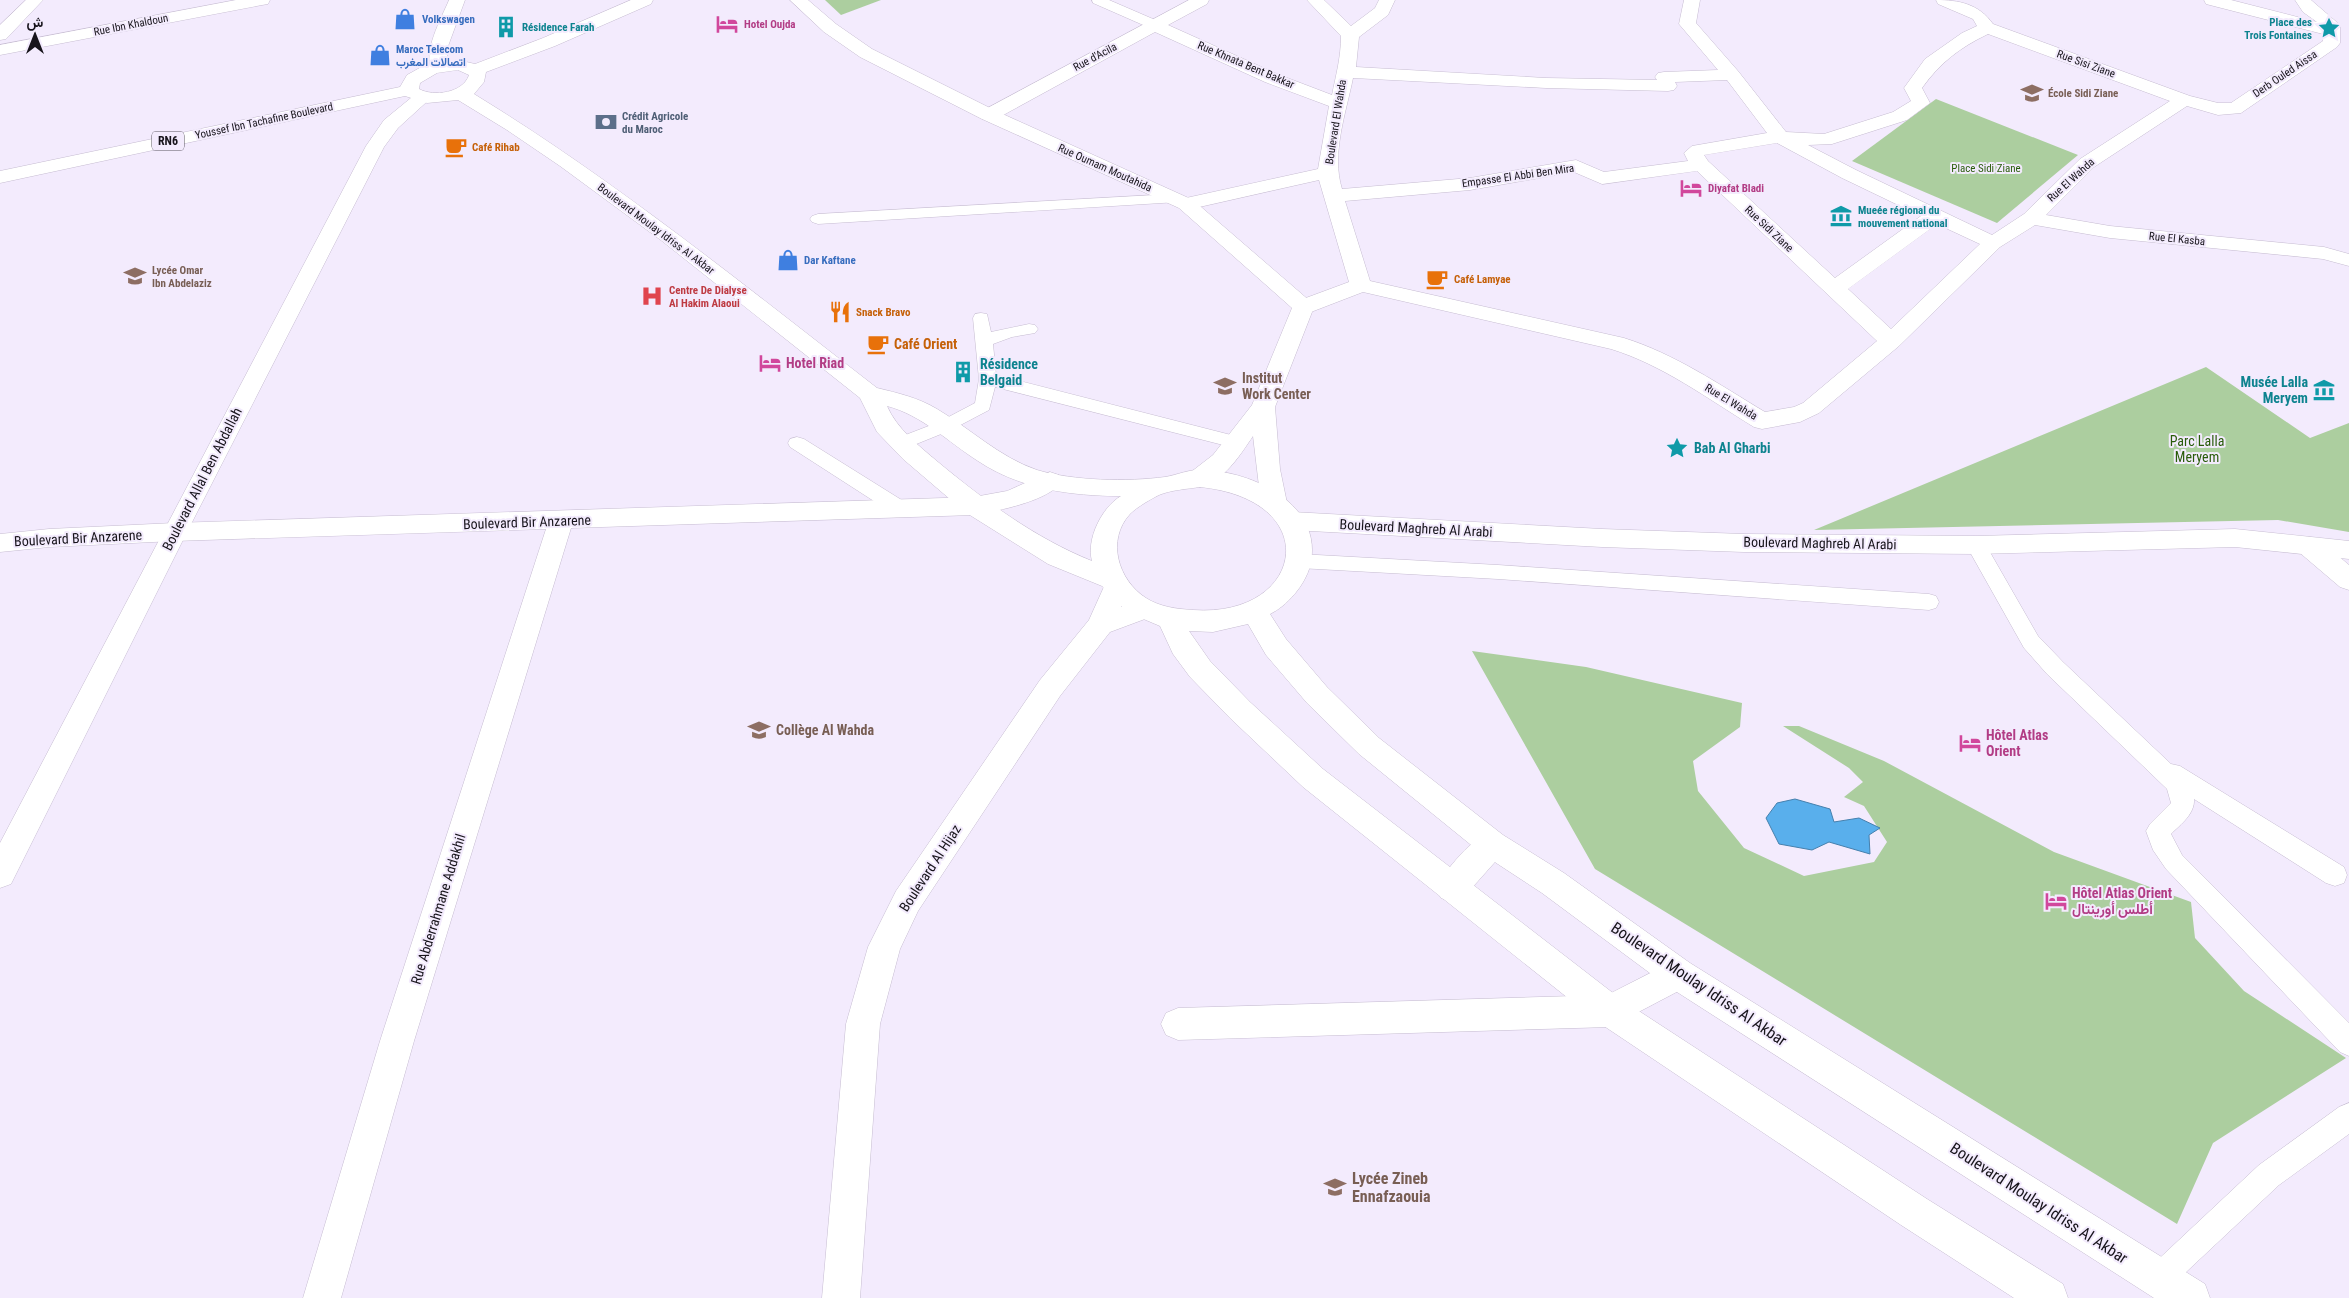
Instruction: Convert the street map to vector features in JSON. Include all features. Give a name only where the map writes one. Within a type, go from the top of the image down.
[{"type":"street","points":[[0,35],[34,0]]},
{"type":"street","name":"Rue Ibn Khaldoun","points":[[0,50],[200,6],[262,0]]},
{"type":"street","points":[[457,0],[440,41],[438,53],[439,67],[461,65],[475,70],[549,42],[645,0]]},
{"type":"street","name":"Rue Oumam Moutahida","points":[[798,0],[830,28],[866,53],[989,115],[1179,202],[1303,307]]},
{"type":"street","name":"Rue d'Acila","points":[[989,115],[1201,0]]},
{"type":"street","points":[[1315,0],[1350,35],[1382,11],[1387,0]]},
{"type":"street","points":[[1692,0],[1687,24],[1732,75],[1780,137],[1935,216],[1993,243]]},
{"type":"street","points":[[1701,165],[1694,157],[1694,153],[1699,150],[1780,137],[1825,140],[1900,116],[1921,103],[1913,88],[1931,64],[1968,37],[1987,28],[1979,16],[1944,0]]},
{"type":"street","points":[[2212,0],[2338,27]]},
{"type":"street","points":[[2303,0],[2309,8],[2338,27]]},
{"type":"street","name":"Rue Khnata Bent Bakkar","points":[[1155,25],[1271,78],[1337,103]]},
{"type":"street","name":"Derb Ouled Aissa","points":[[2184,100],[2218,109],[2235,108],[2331,43],[2338,27]]},
{"type":"street","name":"Rue Sisi Ziane","points":[[1987,28],[2184,100]]},
{"type":"street","name":"Boulevard El Wahda","points":[[1350,35],[1350,52],[1337,103],[1336,122],[1330,145],[1328,173],[1361,285]]},
{"type":"street","name":"Boulevard Allal Ben Abdallah","points":[[0,874],[174,532],[375,146],[416,94],[409,84],[414,78],[439,67]]},
{"type":"street","points":[[460,93],[477,81],[478,74],[475,70]]},
{"type":"street","points":[[1344,72],[1546,83],[1668,86],[1664,77],[1732,75]]},
{"type":"street","name":"RN6","points":[[416,94],[440,98],[460,93]]},
{"type":"street","name":"Boulevard Moulay Idriss Al Akbar","points":[[460,93],[500,117],[605,190],[869,394],[916,407],[990,458],[1014,470],[1050,481],[1086,488],[1159,485]]},
{"type":"street","name":"Youssef Ibn Tachafine Boulevard","points":[[0,177],[416,94]]},
{"type":"street","name":"Rue El Wahda","points":[[1361,285],[1616,343],[1639,350],[1668,364],[1762,421],[1789,418],[1811,408],[1891,341],[1993,243],[2031,218],[2087,162],[2184,100]]},
{"type":"street","name":"Empasse El Abbi Ben Mira","points":[[1334,196],[1470,184],[1576,166],[1602,178],[1701,165]]},
{"type":"street","name":"Rue Sidi Ziane","points":[[1701,165],[1891,341]]},
{"type":"street","points":[[1179,202],[1328,173]]},
{"type":"street","points":[[1834,289],[1935,216]]},
{"type":"street","name":"Rue El Kasba","points":[[2031,218],[2110,232],[2324,253],[2349,260]]},
{"type":"street","points":[[2324,253],[2349,244]]},
{"type":"street","points":[[1200,478],[1222,461],[1263,407],[1303,307],[1361,285]]},
{"type":"street","name":"Boulevard Moulay Idriss Al Akbar","points":[[869,394],[885,426],[974,506],[1056,557],[1114,583]]},
{"type":"street","points":[[1263,407],[1268,469],[1274,502]]},
{"type":"street","points":[[1100,625],[1157,614],[1214,622],[1254,612],[1271,602],[1285,590],[1294,576],[1299,560],[1300,545],[1292,521],[1274,502],[1258,492],[1240,485],[1200,478],[1159,485],[1125,503],[1113,516],[1105,531],[1102,547],[1104,564],[1114,583],[1157,614],[1188,654],[1240,710],[1313,778],[1610,1011],[1914,1212],[2049,1298]]},
{"type":"street","name":"Boulevard Bir Anzarene","points":[[0,543],[49,538],[174,532],[561,521],[974,506],[1012,499],[1050,481]]},
{"type":"street","name":"Rue Abderrahmane Addakhil","points":[[322,1298],[397,1041],[561,521]]},
{"type":"street","name":"Boulevard Maghreb Al Arabi","points":[[1292,521],[1735,542],[1976,545],[2236,538],[2349,550]]},
{"type":"street","points":[[2309,546],[2349,580]]},
{"type":"street","name":"Boulevard Al Hijaz","points":[[841,1298],[863,1024],[884,947],[907,900],[1050,688],[1100,625],[1114,583]]},
{"type":"street","name":"Boulevard Moulay Idriss Al Akbar","points":[[1254,612],[1276,647],[1317,695],[1370,746],[1492,844],[1552,883],[1678,974],[2158,1279],[2191,1298]]},
{"type":"street","points":[[1452,888],[1492,844]]},
{"type":"street","points":[[1178,1024],[1610,1011],[1678,974]]},
{"type":"lane","points":[[1098,0],[1155,25]]},
{"type":"lane","points":[[818,219],[1179,202]]},
{"type":"lane","points":[[902,442],[945,426],[983,406],[986,400],[988,378],[981,318]]},
{"type":"lane","points":[[984,341],[1009,332],[1029,329]]},
{"type":"lane","points":[[988,378],[1235,442]]},
{"type":"lane","points":[[797,443],[901,509]]},
{"type":"lane","points":[[1976,545],[2031,642],[2055,668],[2175,782],[2182,795],[2183,806],[2158,831],[2161,843],[2201,891],[2329,1020],[2349,1043]]},
{"type":"lane","points":[[1299,560],[1929,602]]},
{"type":"lane","points":[[2159,765],[2335,875]]},
{"type":"lane","points":[[2158,1279],[2269,1175],[2349,1117]]},
{"type":"green space","points":[[825,0],[881,0],[841,15]]},
{"type":"green space","name":"Place Sidi Ziane","points":[[1936,99],[2078,155],[1997,223],[1852,161]]},
{"type":"green space","name":"Parc Lalla Meryem","points":[[2206,367],[2310,438],[2349,423],[2349,532],[2278,520],[1814,530]]},
{"type":"green space","points":[[1472,651],[1586,667],[1742,703],[1740,727],[1693,761],[1698,791],[1744,848],[1804,876],[1874,862],[1887,842],[1864,806],[1844,797],[1863,782],[1849,768],[1783,726],[1799,726],[1884,761],[2054,852],[2191,902],[2195,938],[2244,991],[2346,1058],[2213,1143],[2177,1224],[1595,869]]},
{"type":"water","points":[[1795,799],[1830,809],[1834,822],[1859,818],[1880,828],[1869,835],[1870,854],[1829,842],[1812,850],[1779,844],[1766,818],[1777,803]]},
{"type":"place","name":"Volkswagen","points":[[405,19]]},
{"type":"place","name":"Hotel Oujda","points":[[727,24]]},
{"type":"place","name":"Résidence Farah","points":[[506,27]]},
{"type":"place","name":"Place des Trois Fontaines","points":[[2329,28]]},
{"type":"place","name":"Maroc Telecom اتصالات المغرب","points":[[380,55]]},
{"type":"place","name":"École Sidi Ziane","points":[[2032,93]]},
{"type":"place","name":"Crédit Agricole du Maroc","points":[[606,122]]},
{"type":"place","name":"Café Rihab","points":[[456,147]]},
{"type":"place","name":"Diyafat Bladi","points":[[1691,188]]},
{"type":"place","name":"Mueée régional du mouvement national","points":[[1841,216]]},
{"type":"place","name":"Dar Kaftane","points":[[788,260]]},
{"type":"place","name":"Lycée Omar Ibn Abdelaziz","points":[[135,276]]},
{"type":"place","name":"Café Lamyae","points":[[1437,279]]},
{"type":"place","name":"Centre De Dialyse Al Hakim Alaoui","points":[[652,296]]},
{"type":"place","name":"Snack Bravo","points":[[840,312]]},
{"type":"place","name":"Café Orient","points":[[878,344]]},
{"type":"place","name":"Hotel Riad","points":[[770,363]]},
{"type":"place","name":"Résidence Belgaid","points":[[963,372]]},
{"type":"place","name":"Institut Work Center","points":[[1225,386]]},
{"type":"place","name":"Musée Lalla Meryem","points":[[2324,390]]},
{"type":"place","name":"Bab Al Gharbi","points":[[1677,448]]},
{"type":"place","name":"Collège Al Wahda","points":[[759,730]]},
{"type":"place","name":"Hôtel Atlas Orient","points":[[1970,743]]},
{"type":"place","name":"Hôtel Atlas Orient أطلس أورينتال","points":[[2056,901]]},
{"type":"place","name":"Lycée Zineb Ennafzaouia","points":[[1335,1187]]}]
